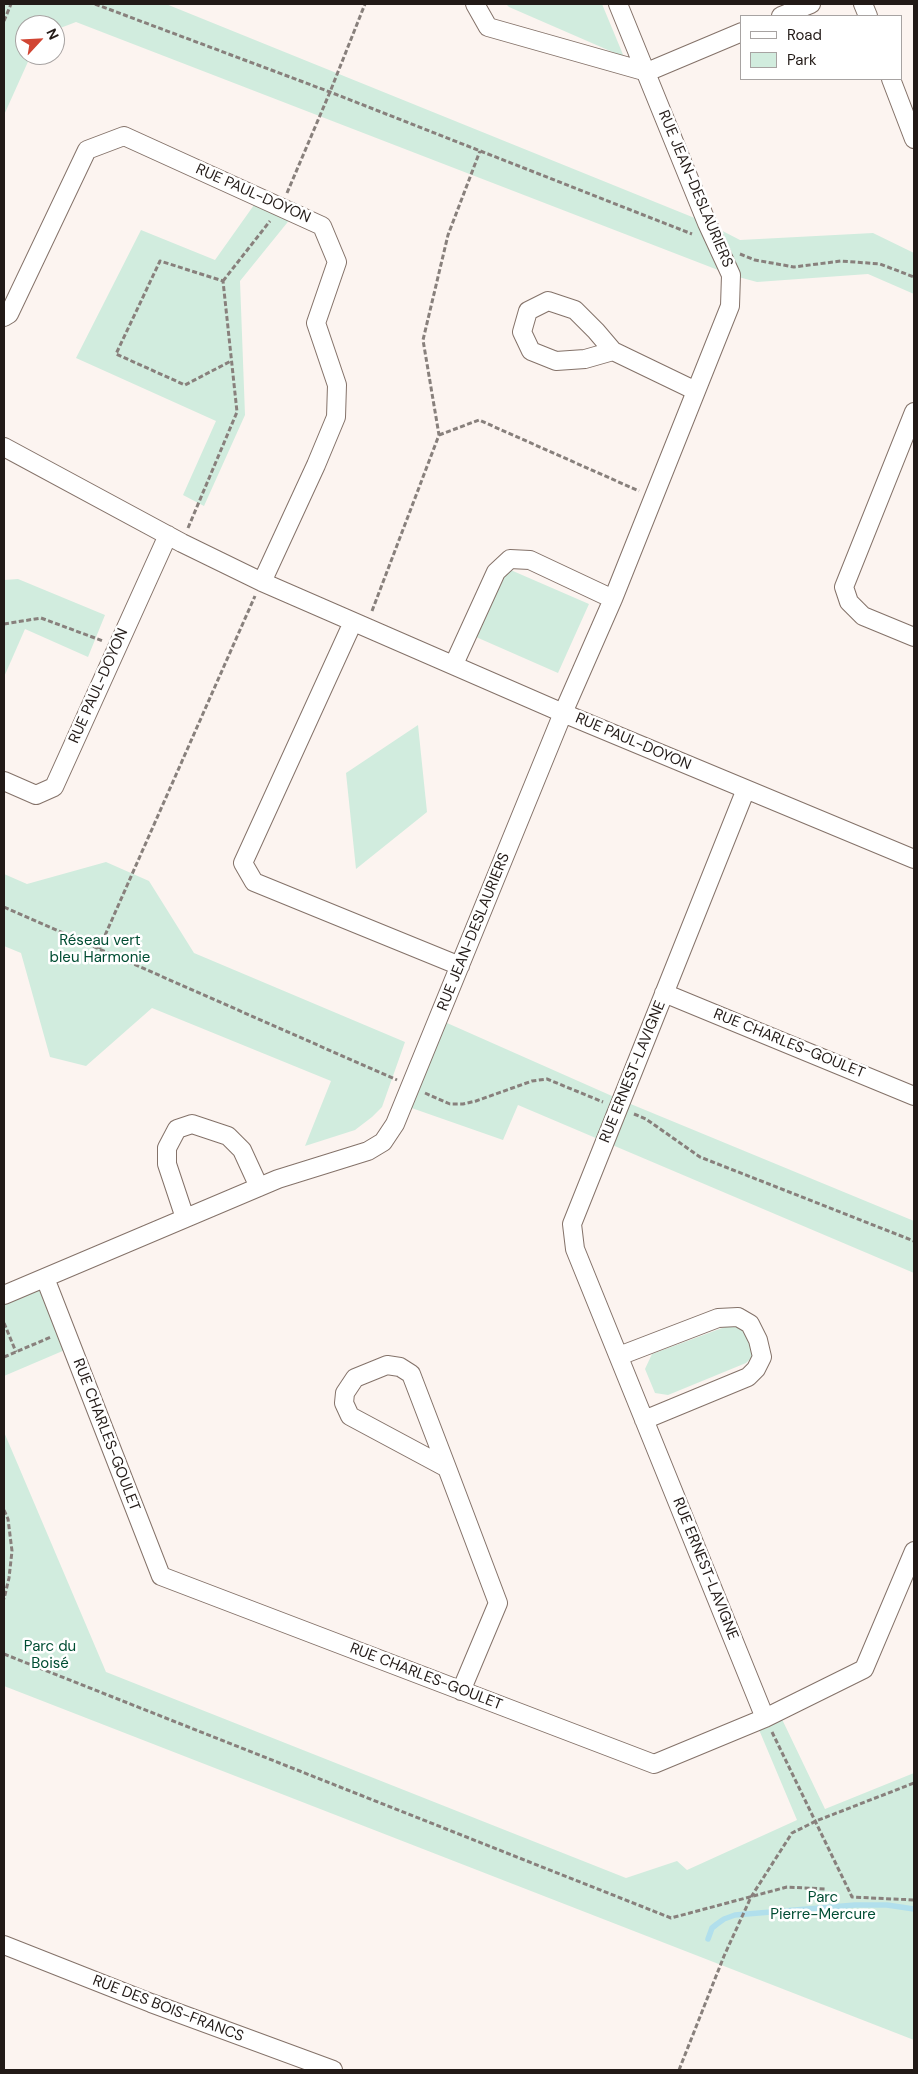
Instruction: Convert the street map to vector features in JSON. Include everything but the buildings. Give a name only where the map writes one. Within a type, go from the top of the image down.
[{"type":"street","points":[[475,4],[488,27],[647,72],[740,33]]},
{"type":"street","name":"RUE JEAN-DESLAURIERS","points":[[4,1295],[259,1187],[376,1147],[383,1142],[395,1124],[563,712],[613,599],[730,306],[731,275],[618,4]]},
{"type":"street","points":[[784,15],[811,4]]},
{"type":"street","points":[[891,80],[914,139]]},
{"type":"street","name":"RUE PAUL-DOYON","points":[[4,317],[9,314],[87,150],[124,136],[322,226],[337,262],[316,324],[337,385],[336,417],[262,582]]},
{"type":"street","points":[[613,352],[585,359],[556,361],[531,351],[522,332],[528,312],[548,301],[574,310],[596,331],[613,352],[696,391]]},
{"type":"street","points":[[914,413],[844,587],[850,602],[863,616],[914,637]]},
{"type":"street","name":"RUE PAUL-DOYON","points":[[4,447],[175,539],[262,582],[563,712],[914,859]]},
{"type":"street","name":"RUE PAUL-DOYON","points":[[4,782],[36,795],[54,787],[118,646],[175,539]]},
{"type":"street","points":[[454,664],[496,572],[510,559],[530,560],[613,599]]},
{"type":"street","points":[[359,625],[243,863],[254,882],[460,966]]},
{"type":"street","name":"RUE ERNEST-LAVIGNE","points":[[746,789],[572,1224],[575,1249],[765,1718]]},
{"type":"street","name":"RUE CHARLES-GOULET","points":[[664,993],[914,1096]]},
{"type":"street","points":[[185,1218],[167,1164],[167,1148],[177,1129],[192,1124],[228,1136],[242,1150],[259,1187]]},
{"type":"street","name":"RUE CHARLES-GOULET","points":[[45,1278],[161,1576],[654,1764],[765,1718],[864,1669],[914,1551]]},
{"type":"street","points":[[619,1356],[718,1318],[738,1317],[750,1324],[758,1340],[762,1357],[756,1369],[748,1377],[644,1420]]},
{"type":"street","points":[[447,1468],[350,1416],[344,1404],[345,1393],[355,1378],[387,1366],[400,1366],[410,1374],[447,1468],[498,1603],[461,1690]]},
{"type":"street","name":"RUE DES BOIS-FRANCS","points":[[4,1945],[151,2003],[333,2070]]},
{"type":"path","points":[[4,21],[11,4]]},
{"type":"path","points":[[95,4],[330,92],[755,260],[794,267],[841,261],[880,264],[914,277]]},
{"type":"path","points":[[175,539],[237,412],[223,282],[281,207],[365,4]]},
{"type":"path","points":[[359,625],[439,435],[424,340],[448,235],[480,151]]},
{"type":"path","points":[[223,282],[160,262],[116,354],[185,385],[231,362]]},
{"type":"path","points":[[439,435],[479,420],[654,498]]},
{"type":"path","points":[[99,948],[262,582]]},
{"type":"path","points":[[4,624],[41,618],[118,646]]},
{"type":"path","points":[[4,907],[450,1104],[476,1102],[532,1080],[547,1079],[646,1119],[700,1157],[914,1241]]},
{"type":"path","points":[[4,1323],[16,1352]]},
{"type":"path","points":[[4,1357],[66,1331]]},
{"type":"path","points":[[4,1510],[8,1519],[12,1551],[4,1599]]},
{"type":"path","points":[[4,1654],[671,1918],[788,1887],[827,1889]]},
{"type":"path","points":[[765,1718],[852,1897],[914,1900]]},
{"type":"path","points":[[679,2070],[724,1956],[751,1897],[792,1833],[816,1821],[914,1783]]},
{"type":"green space","points":[[4,4],[166,4],[707,223],[740,240],[873,233],[914,253],[914,294],[868,274],[757,282],[731,275],[76,22],[65,26],[65,15],[15,15],[15,65],[26,65],[4,115]]},
{"type":"green space","points":[[506,4],[602,4],[624,57],[509,7]]},
{"type":"green space","points":[[254,205],[291,218],[240,281],[245,415],[204,506],[183,495],[216,421],[76,358],[141,230],[215,260]]},
{"type":"green space","points":[[506,568],[589,604],[558,673],[476,637]]},
{"type":"green space","points":[[18,579],[105,615],[88,657],[25,629],[4,677],[4,580]]},
{"type":"green space","points":[[418,725],[427,812],[356,869],[346,773]]},
{"type":"green space","name":"Réseau vert bleu Harmonie","points":[[106,862],[149,881],[194,953],[405,1042],[382,1107],[355,1130],[305,1146],[331,1081],[152,1008],[86,1066],[50,1057],[21,953],[4,946],[4,874],[27,884]]},
{"type":"green space","points":[[438,1019],[621,1100],[914,1221],[914,1273],[518,1105],[503,1140],[403,1105]]},
{"type":"green space","points":[[45,1278],[72,1347],[4,1376],[4,1295]]},
{"type":"green space","points":[[737,1325],[745,1331],[754,1351],[752,1357],[746,1363],[668,1395],[655,1393],[645,1369],[652,1354],[725,1327]]},
{"type":"green space","name":"Parc Pierre-Mercure","points":[[4,1432],[106,1672],[626,1878],[677,1861],[687,1870],[797,1820],[757,1725],[780,1715],[825,1809],[914,1773],[914,2040],[4,1686]]},
{"type":"waterway","points":[[708,1939],[712,1928],[724,1919],[735,1915],[855,1905],[887,1905],[914,1909]]},
{"type":"park label","name":"Parc du Boisé","points":[[50,1656]]}]
